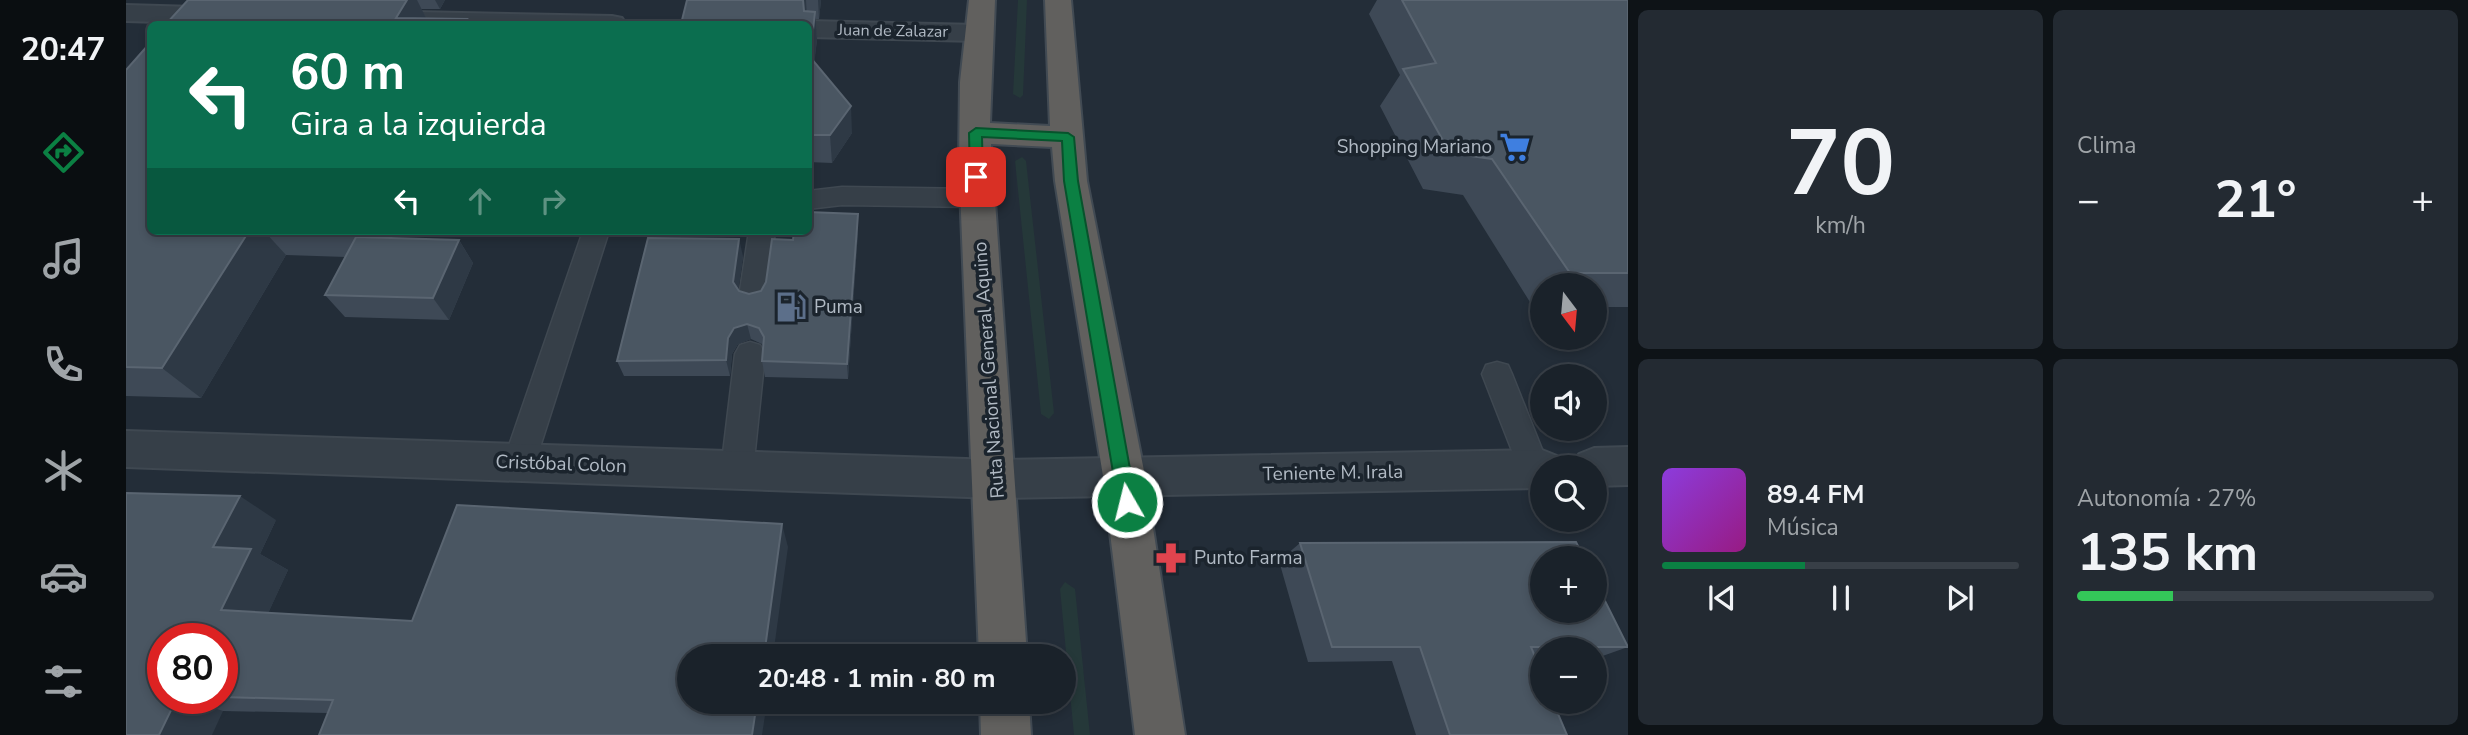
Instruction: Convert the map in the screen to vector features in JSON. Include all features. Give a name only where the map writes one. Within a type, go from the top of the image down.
[{"type":"highway","name":"Ruta Nacional General Aquino","points":[[982,0],[977,33],[977,198],[996,479],[1003,644]]},
{"type":"highway","points":[[1058,0],[1062,87],[1071,181],[1124,476],[1160,735]]},
{"type":"highway","points":[[976,133],[1068,137]]},
{"type":"highway","points":[[1005,714],[1006,735]]},
{"type":"street","points":[[126,13],[249,16]]},
{"type":"street","points":[[385,19],[456,21]]},
{"type":"street","name":"Juan de Zalazar","points":[[812,29],[977,33]]},
{"type":"street","name":"Cristóbal Colon","points":[[126,449],[996,479]]},
{"type":"street","points":[[1607,467],[1628,466]]},
{"type":"street","name":"Teniente M. Irala","points":[[996,479],[1530,469]]},
{"type":"lane","points":[[812,200],[842,196],[977,198]]},
{"type":"lane","points":[[519,463],[595,235]]},
{"type":"lane","points":[[754,297],[762,235]]},
{"type":"lane","points":[[737,470],[750,354]]},
{"type":"lane","points":[[1497,374],[1532,455]]},
{"type":"shaded area","points":[[1018,0],[1027,0],[1023,95],[1020,98],[1013,94]]},
{"type":"shaded area","points":[[1022,157],[1026,161],[1054,413],[1049,419],[1041,414],[1015,161]]},
{"type":"shaded area","points":[[1065,582],[1075,589],[1090,735],[1074,735],[1072,714],[1076,714],[1076,644],[1065,644],[1060,589]]},
{"type":"building","points":[[188,0],[407,0],[396,18],[467,19],[466,21],[169,21]]},
{"type":"building","points":[[687,0],[803,0],[804,11],[815,12],[812,39],[812,21],[682,21]]},
{"type":"building","name":"Shopping Mariano","points":[[1402,0],[1628,0],[1628,273],[1570,273],[1492,159],[1450,153],[1403,69],[1436,63]]},
{"type":"building","points":[[147,46],[147,235],[246,235],[162,368],[126,367],[126,70]]},
{"type":"building","points":[[812,59],[851,106],[830,135],[812,135]]},
{"type":"building","points":[[812,212],[858,214],[847,364],[762,361],[764,337],[759,328],[747,324],[734,328],[728,338],[726,360],[617,361],[648,238],[739,239],[733,282],[739,291],[749,294],[761,291],[766,282],[772,239],[793,240],[794,235],[812,235]]},
{"type":"building","points":[[356,237],[459,240],[433,298],[325,295]]},
{"type":"building","points":[[126,493],[240,496],[213,547],[251,549],[221,610],[412,621],[457,505],[782,524],[766,644],[677,644],[677,714],[755,714],[752,735],[319,735],[333,700],[238,697],[238,623],[147,623],[147,714],[169,714],[159,735],[126,735]]},
{"type":"building","points":[[1576,542],[1578,546],[1530,546],[1530,623],[1607,623],[1607,605],[1628,647],[1607,647],[1607,637],[1530,637],[1530,714],[1558,714],[1567,735],[1450,735],[1420,647],[1332,647],[1300,543]]},
{"type":"place","name":"Shopping Mariano","points":[[1515,147]]},
{"type":"place","name":"Puma","points":[[791,307]]},
{"type":"place","name":"Punto Farma","points":[[1171,558]]},
{"type":"route","points":[[976,177],[976,133],[1068,137],[1071,181],[1127,502]]}]
